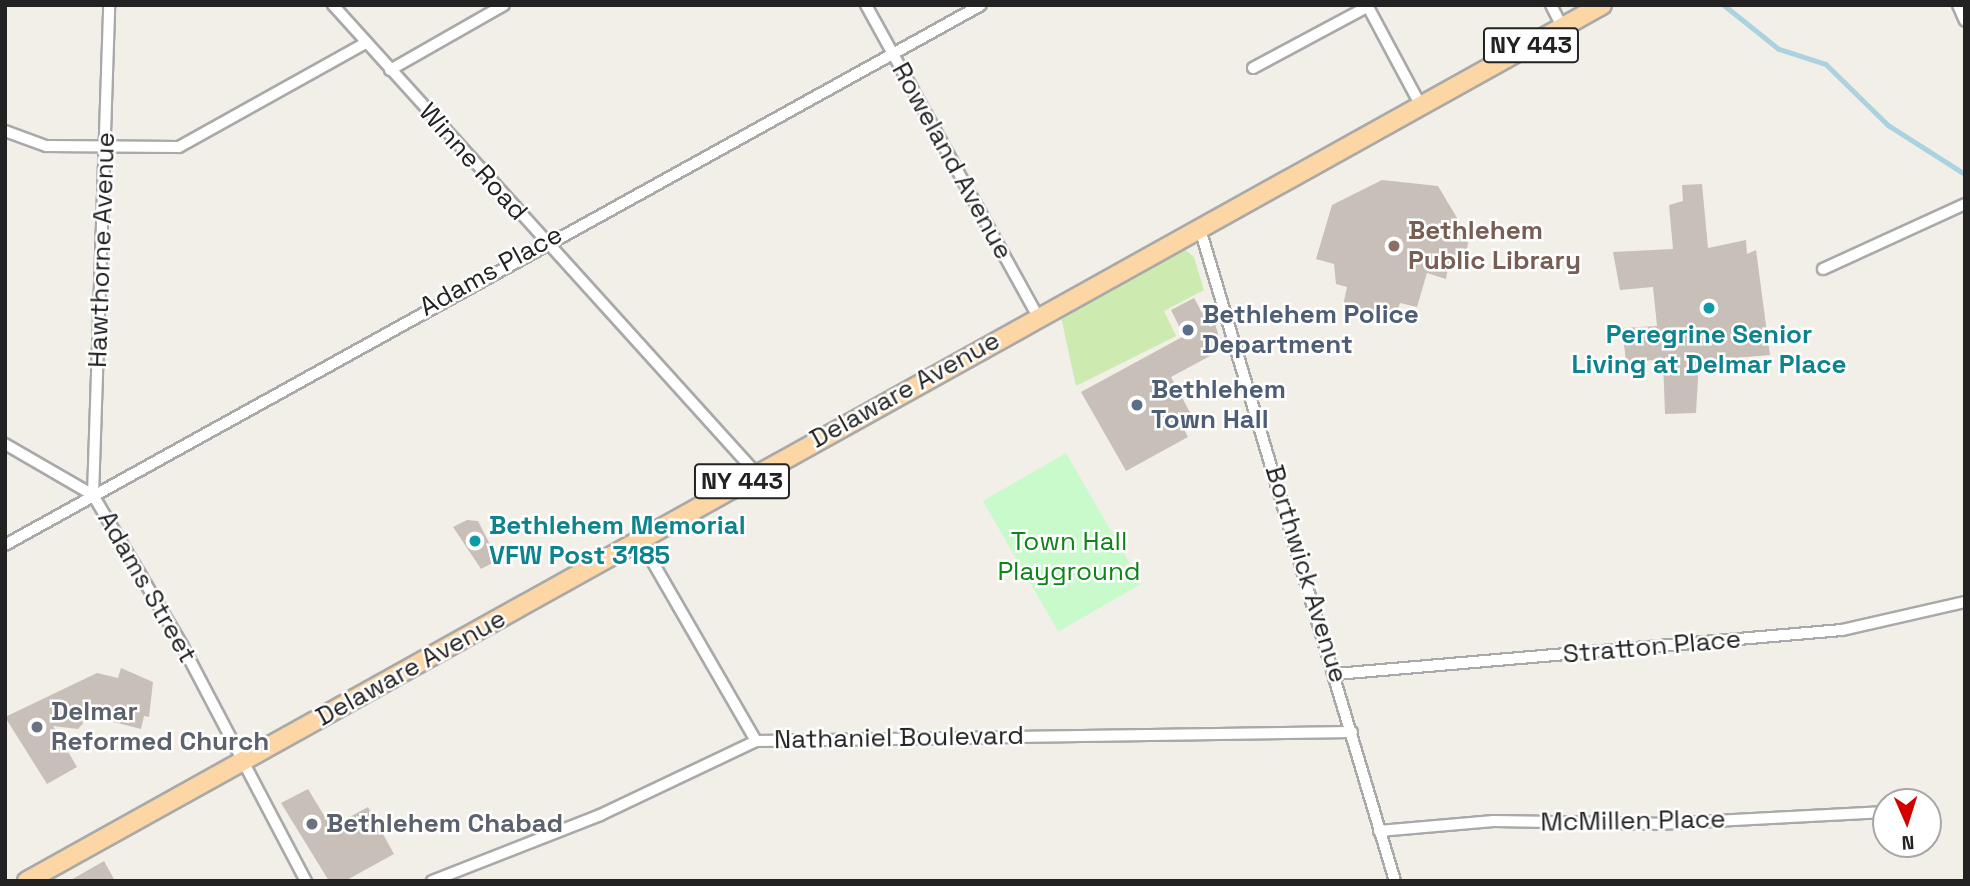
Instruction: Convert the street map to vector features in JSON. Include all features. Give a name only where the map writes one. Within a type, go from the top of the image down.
[{"type":"main road","name":"Delaware Avenue","points":[[27,881],[756,473],[1602,5]]},
{"type":"street","name":"Hawthorne Avenue","points":[[93,495],[106,151],[108,5]]},
{"type":"street","name":"Winne Road","points":[[333,5],[544,242],[756,473]]},
{"type":"street","points":[[390,70],[504,5]]},
{"type":"street","name":"Roweland Avenue","points":[[866,5],[1038,317]]},
{"type":"street","name":"Adams Place","points":[[5,545],[544,242],[981,5]]},
{"type":"street","points":[[1550,5],[1562,27]]},
{"type":"street","points":[[1958,5],[1965,21]]},
{"type":"street","points":[[1253,68],[1367,6],[1421,106]]},
{"type":"street","points":[[5,131],[46,146],[106,151],[195,143],[366,43]]},
{"type":"street","points":[[1823,269],[1965,204]]},
{"type":"street","name":"Borthwick Avenue","points":[[1200,229],[1336,674],[1395,881]]},
{"type":"street","name":"Adams Street","points":[[5,443],[93,495],[243,762],[306,881]]},
{"type":"street","points":[[640,540],[756,741]]},
{"type":"street","name":"Stratton Place","points":[[1336,674],[1842,630],[1965,602]]},
{"type":"street","name":"Nathaniel Boulevard","points":[[432,881],[600,815],[756,741],[1352,733]]},
{"type":"street","name":"McMillen Place","points":[[1379,831],[1494,821],[1658,824],[1872,813]]},
{"type":"green space","points":[[1183,248],[1194,257],[1204,290],[1164,311],[1176,336],[1076,386],[1061,317]]},
{"type":"green space","name":"Town Hall Playground","points":[[1066,453],[1142,584],[1058,632],[983,501]]},
{"type":"building","name":"Bethlehem Public Library","points":[[1382,180],[1438,186],[1469,238],[1466,254],[1449,263],[1446,279],[1427,273],[1417,307],[1400,303],[1394,320],[1343,306],[1347,287],[1336,284],[1334,264],[1316,259],[1332,205]]},
{"type":"building","name":"Peregrine Senior Living at Delmar Place","points":[[1702,184],[1708,248],[1746,240],[1747,254],[1756,250],[1770,355],[1699,361],[1696,413],[1665,414],[1663,360],[1626,361],[1622,328],[1657,326],[1653,287],[1620,290],[1613,252],[1673,249],[1669,205],[1683,201],[1682,185]]},
{"type":"building","name":"Bethlehem Town Hall","points":[[1194,298],[1210,327],[1215,324],[1223,349],[1171,377],[1193,418],[1181,424],[1188,437],[1126,471],[1081,392],[1184,336],[1171,310]]},
{"type":"building","name":"Bethlehem Memorial VFW Post 3185","points":[[467,520],[478,521],[498,560],[481,569],[453,527]]},
{"type":"building","name":"Delmar Reformed Church","points":[[121,668],[153,682],[149,717],[144,716],[141,729],[90,716],[78,729],[53,726],[77,767],[47,784],[5,717],[97,673],[118,678]]},
{"type":"building","points":[[308,789],[331,827],[368,807],[394,854],[345,881],[329,881],[281,803]]},
{"type":"building","points":[[104,861],[115,881],[69,881]]},
{"type":"waterway","points":[[1724,5],[1779,49],[1826,64],[1888,125],[1965,174]]},
{"type":"place","name":"Bethlehem Public Library","points":[[1394,246]]},
{"type":"place","name":"Peregrine Senior Living at Delmar Place","points":[[1709,308]]},
{"type":"place","name":"Bethlehem Police Department","points":[[1188,330]]},
{"type":"place","name":"Bethlehem Town Hall","points":[[1137,405]]},
{"type":"place","name":"Bethlehem Memorial VFW Post 3185","points":[[475,541]]},
{"type":"place","name":"Delmar Reformed Church","points":[[37,727]]},
{"type":"place","name":"Bethlehem Chabad","points":[[312,824]]}]
